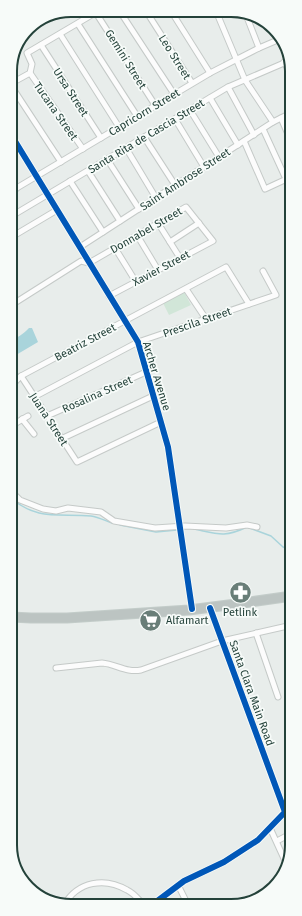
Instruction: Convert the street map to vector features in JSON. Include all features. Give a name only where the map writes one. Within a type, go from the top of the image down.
[{"type":"highway","points":[[17,617],[67,618],[210,608],[285,597]]},
{"type":"street","points":[[17,80],[30,73],[32,64],[27,53],[89,17]]},
{"type":"street","name":"Gemini Street","points":[[102,17],[155,105]]},
{"type":"street","points":[[124,17],[174,94]]},
{"type":"street","name":"Leo Street","points":[[150,17],[192,83]]},
{"type":"street","points":[[175,17],[210,72]]},
{"type":"street","points":[[220,17],[245,80],[273,122]]},
{"type":"street","points":[[248,20],[259,48]]},
{"type":"street","points":[[78,24],[137,116]]},
{"type":"street","points":[[60,34],[119,127]]},
{"type":"street","name":"Capricorn Street","points":[[17,188],[210,72],[259,48],[276,41]]},
{"type":"street","name":"Ursa Street","points":[[41,45],[101,138]]},
{"type":"street","name":"Santa Rita de Cascia Street","points":[[17,213],[228,87],[284,62]]},
{"type":"street","name":"Tucana Street","points":[[30,73],[83,149]]},
{"type":"street","points":[[228,87],[254,135]]},
{"type":"street","points":[[17,95],[61,162]]},
{"type":"street","points":[[210,98],[238,145]]},
{"type":"street","points":[[190,110],[219,157]]},
{"type":"street","name":"Saint Ambrose Street","points":[[80,247],[273,122],[285,116]]},
{"type":"street","points":[[281,118],[285,127]]},
{"type":"street","points":[[175,119],[204,167]]},
{"type":"street","points":[[263,129],[285,170]]},
{"type":"street","points":[[144,137],[176,185]]},
{"type":"street","points":[[244,141],[265,189],[285,180]]},
{"type":"street","name":"Archer Avenue","points":[[17,144],[138,342],[168,447],[192,609]]},
{"type":"street","points":[[126,148],[156,198]]},
{"type":"street","points":[[107,159],[139,209]]},
{"type":"street","points":[[88,171],[120,221]]},
{"type":"street","points":[[70,181],[103,232]]},
{"type":"street","name":"Donnabel Street","points":[[17,302],[81,261],[89,263],[186,207],[213,241]]},
{"type":"street","points":[[17,235],[57,210]]},
{"type":"street","points":[[158,223],[180,258]]},
{"type":"street","points":[[170,242],[199,224]]},
{"type":"street","points":[[137,235],[158,270]]},
{"type":"street","name":"Xavier Street","points":[[109,296],[213,241]]},
{"type":"street","points":[[115,248],[136,282]]},
{"type":"street","name":"Beatriz Street","points":[[17,380],[21,376],[226,267],[249,304]]},
{"type":"street","name":"Prescila Street","points":[[34,397],[138,342],[276,295],[263,271]]},
{"type":"street","points":[[186,289],[206,319]]},
{"type":"street","name":"Rosalina Street","points":[[48,416],[146,372]]},
{"type":"street","name":"Juana Street","points":[[21,376],[76,462],[161,422]]},
{"type":"street","points":[[61,439],[153,396]]},
{"type":"street","points":[[17,422],[28,416]]},
{"type":"street","points":[[22,419],[34,434]]},
{"type":"street","points":[[17,497],[20,500],[43,509],[56,511],[68,508],[77,508],[101,512],[114,521],[155,528],[180,526],[226,528],[247,525],[258,527]]},
{"type":"street","name":"Santa Clara Main Road","points":[[160,899],[184,881],[224,862],[258,840],[284,812],[210,608]]},
{"type":"street","points":[[56,668],[102,663],[134,672],[155,666],[222,641],[285,627]]},
{"type":"street","points":[[256,633],[278,697]]},
{"type":"street","points":[[270,828],[284,857]]},
{"type":"street","points":[[277,841],[285,837]]},
{"type":"street","points":[[69,899],[73,893],[83,887],[102,881],[115,884],[128,890],[138,899]]},
{"type":"street","points":[[178,885],[185,899]]},
{"type":"green space","points":[[184,292],[191,305],[169,315],[163,303]]},
{"type":"water","points":[[29,328],[32,328],[38,342],[17,354],[17,338]]},
{"type":"waterway","points":[[17,502],[30,510],[40,513],[91,516],[112,523]]},
{"type":"waterway","points":[[120,525],[156,532],[177,530]]},
{"type":"waterway","points":[[194,529],[226,534],[247,527],[271,536],[285,548]]},
{"type":"cycle path","points":[[17,144],[138,342],[168,447],[192,609]]},
{"type":"cycle path","points":[[210,608],[285,812]]},
{"type":"cycle path","points":[[160,899],[184,881],[224,862],[258,840],[285,812]]},
{"type":"place","name":"Petlink","points":[[240,592]]},
{"type":"place","name":"Alfamart","points":[[150,620]]}]
